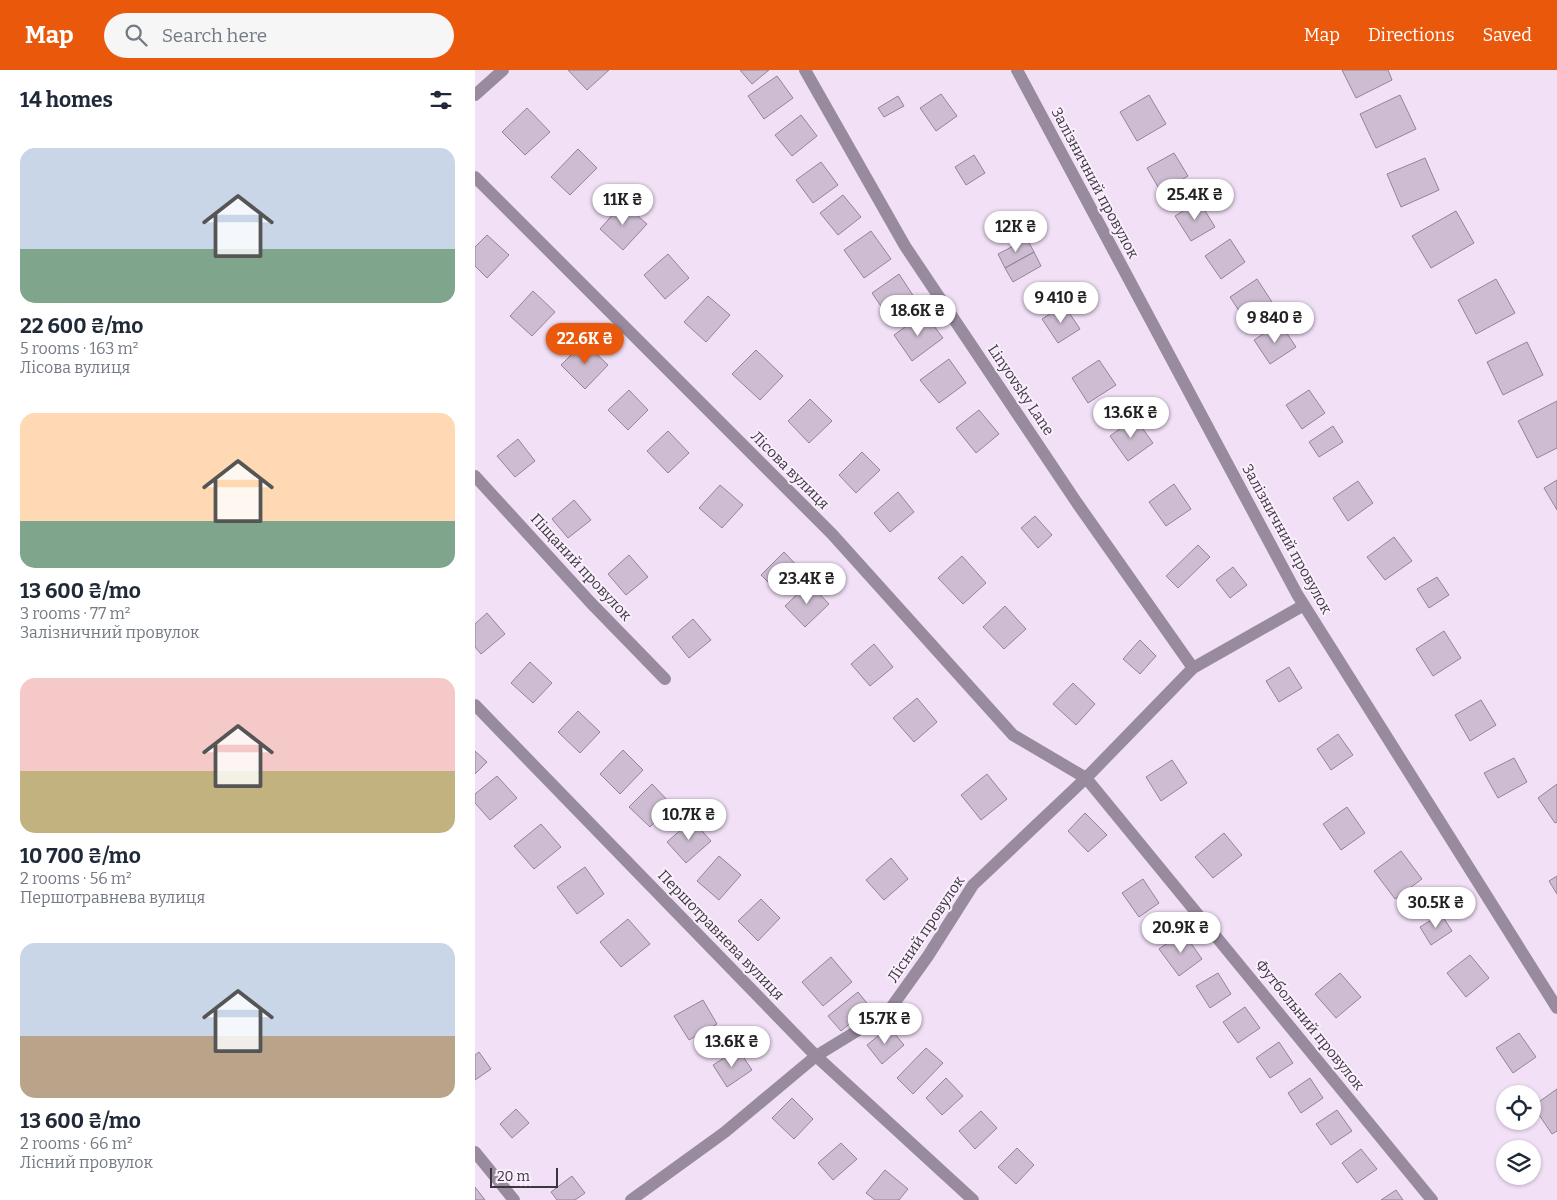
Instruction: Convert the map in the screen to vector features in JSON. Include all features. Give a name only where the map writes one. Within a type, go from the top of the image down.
[{"type":"street","points":[[475,95],[503,70]]},
{"type":"street","name":"Linyovsky Lane","points":[[805,70],[905,246],[1077,503],[1193,668]]},
{"type":"street","name":"Залізничний провулок","points":[[1017,70],[1304,605],[1557,1008]]},
{"type":"street","name":"Лісова вулиця","points":[[475,177],[832,534],[1013,735],[1086,778]]},
{"type":"street","name":"Піщаний провулок","points":[[475,476],[591,603],[665,679]]},
{"type":"street","name":"Лісний провулок","points":[[631,1200],[725,1132],[816,1056],[888,1012],[929,956],[973,885],[1086,778],[1193,668],[1304,605]]},
{"type":"street","name":"Першотравнева вулиця","points":[[475,705],[816,1056],[973,1200]]},
{"type":"street","name":"Футбольний провулок","points":[[1086,778],[1432,1200]]},
{"type":"street","points":[[475,1152],[514,1200]]},
{"type":"building","points":[[568,70],[609,70],[587,90]]},
{"type":"building","points":[[740,70],[769,70],[752,84]]},
{"type":"building","points":[[1342,70],[1388,70],[1392,80],[1356,98]]},
{"type":"building","points":[[777,76],[793,98],[764,119],[748,96]]},
{"type":"building","points":[[941,94],[957,116],[936,131],[920,108]]},
{"type":"building","points":[[1149,95],[1166,124],[1137,141],[1120,112]]},
{"type":"building","points":[[1400,95],[1416,129],[1376,148],[1360,114]]},
{"type":"building","points":[[898,96],[904,106],[884,117],[878,108]]},
{"type":"building","points":[[527,108],[550,132],[525,155],[502,132]]},
{"type":"building","points":[[801,115],[817,136],[792,156],[775,135]]},
{"type":"building","points":[[578,149],[597,168],[570,195],[551,177]]},
{"type":"building","points":[[1174,153],[1188,176],[1161,192],[1147,168]]},
{"type":"building","points":[[974,155],[985,173],[966,185],[955,167]]},
{"type":"building","points":[[1425,158],[1439,190],[1401,207],[1387,174]]},
{"type":"building","points":[[821,162],[838,185],[813,203],[796,180]]},
{"type":"building","points":[[843,195],[861,217],[838,235],[820,213]]},
{"type":"building","points":[[1199,201],[1215,227],[1191,241],[1175,216]]},
{"type":"building","points":[[623,203],[647,224],[623,250],[600,229]]},
{"type":"building","points":[[1456,211],[1474,243],[1431,268],[1412,236]]},
{"type":"building","points":[[871,231],[891,259],[864,278],[844,250]]},
{"type":"building","points":[[487,235],[509,255],[487,278],[475,266],[475,247]]},
{"type":"building","points":[[1027,239],[1034,252],[1005,268],[998,254]]},
{"type":"building","points":[[1230,239],[1245,262],[1221,279],[1205,256]]},
{"type":"building","points":[[1034,252],[1041,266],[1013,282],[1005,268]]},
{"type":"building","points":[[668,254],[689,278],[665,299],[644,275]]},
{"type":"building","points":[[899,274],[916,300],[889,318],[872,293]]},
{"type":"building","points":[[1257,279],[1272,302],[1245,320],[1230,297]]},
{"type":"building","points":[[1496,279],[1515,313],[1476,334],[1458,300]]},
{"type":"building","points":[[533,291],[555,312],[532,336],[510,316]]},
{"type":"building","points":[[708,296],[730,315],[706,342],[684,322]]},
{"type":"building","points":[[1064,305],[1080,329],[1058,343],[1042,319]]},
{"type":"building","points":[[924,313],[943,338],[912,361],[894,335]]},
{"type":"building","points":[[1280,323],[1296,347],[1270,364],[1254,340]]},
{"type":"building","points":[[584,342],[608,365],[585,389],[561,365]]},
{"type":"building","points":[[1527,342],[1543,375],[1503,395],[1487,362]]},
{"type":"building","points":[[756,350],[783,376],[760,400],[732,374]]},
{"type":"building","points":[[949,359],[966,383],[939,403],[920,380]]},
{"type":"building","points":[[1099,360],[1116,385],[1088,403],[1072,378]]},
{"type":"building","points":[[629,390],[648,410],[628,430],[608,410]]},
{"type":"building","points":[[1309,390],[1325,413],[1302,429],[1286,405]]},
{"type":"building","points":[[810,399],[832,421],[809,443],[788,421]]},
{"type":"building","points":[[1557,401],[1557,448],[1537,458],[1518,421]]},
{"type":"building","points":[[979,410],[999,434],[976,453],[956,428]]},
{"type":"building","points":[[1135,418],[1153,443],[1128,461],[1110,436]]},
{"type":"building","points":[[1333,426],[1343,442],[1319,457],[1309,442]]},
{"type":"building","points":[[668,431],[689,453],[668,473],[647,451]]},
{"type":"building","points":[[518,439],[535,461],[515,477],[497,456]]},
{"type":"building","points":[[862,452],[880,470],[856,493],[839,475]]},
{"type":"building","points":[[1557,480],[1557,510],[1544,488]]},
{"type":"building","points":[[1358,481],[1373,503],[1348,521],[1333,498]]},
{"type":"building","points":[[1174,484],[1191,509],[1166,526],[1149,502]]},
{"type":"building","points":[[720,485],[743,505],[722,528],[699,508]]},
{"type":"building","points":[[898,492],[914,512],[890,532],[874,513]]},
{"type":"building","points":[[574,500],[591,520],[568,538],[552,519]]},
{"type":"building","points":[[1035,516],[1052,535],[1038,548],[1021,528]]},
{"type":"building","points":[[1394,537],[1412,561],[1385,580],[1367,557]]},
{"type":"building","points":[[1198,545],[1210,557],[1178,588],[1166,576]]},
{"type":"building","points":[[784,552],[801,570],[778,592],[761,575]]},
{"type":"building","points":[[629,555],[648,577],[626,595],[608,574]]},
{"type":"building","points":[[962,556],[986,583],[963,604],[938,578]]},
{"type":"building","points":[[1233,567],[1247,585],[1230,598],[1216,580]]},
{"type":"building","points":[[1437,577],[1449,595],[1429,608],[1417,589]]},
{"type":"building","points":[[809,583],[829,604],[805,627],[785,606]]},
{"type":"building","points":[[1005,606],[1026,629],[1004,649],[983,627]]},
{"type":"building","points":[[487,613],[505,634],[481,654],[475,647],[475,624]]},
{"type":"building","points":[[693,619],[711,640],[689,658],[672,637]]},
{"type":"building","points":[[1444,631],[1461,658],[1433,676],[1416,649]]},
{"type":"building","points":[[1140,640],[1156,656],[1140,674],[1123,659]]},
{"type":"building","points":[[874,644],[893,667],[870,686],[851,664]]},
{"type":"building","points":[[530,662],[552,683],[533,703],[511,683]]},
{"type":"building","points":[[1289,667],[1302,688],[1279,702],[1266,681]]},
{"type":"building","points":[[1073,683],[1095,704],[1076,725],[1053,704]]},
{"type":"building","points":[[917,698],[937,722],[914,742],[893,718]]},
{"type":"building","points":[[1481,700],[1496,725],[1470,741],[1455,715]]},
{"type":"building","points":[[578,711],[600,732],[580,753],[558,732]]},
{"type":"building","points":[[1338,734],[1353,755],[1331,770],[1317,749]]},
{"type":"building","points":[[623,750],[643,770],[620,794],[600,774]]},
{"type":"building","points":[[475,751],[487,762],[475,774]]},
{"type":"building","points":[[1514,758],[1527,782],[1498,798],[1484,773]]},
{"type":"building","points":[[1172,760],[1187,783],[1161,801],[1146,777]]},
{"type":"building","points":[[987,774],[1007,799],[981,820],[961,795]]},
{"type":"building","points":[[497,776],[517,798],[490,820],[475,803],[475,794]]},
{"type":"building","points":[[652,784],[672,805],[650,827],[629,807]]},
{"type":"building","points":[[1557,784],[1557,822],[1555,823],[1538,798]]},
{"type":"building","points":[[1347,807],[1365,833],[1341,850],[1323,824]]},
{"type":"building","points":[[1085,813],[1107,835],[1088,852],[1068,831]]},
{"type":"building","points":[[692,820],[711,841],[686,863],[667,842]]},
{"type":"building","points":[[541,824],[561,847],[534,869],[514,846]]},
{"type":"building","points":[[1224,833],[1242,855],[1213,878],[1195,857]]},
{"type":"building","points":[[1401,851],[1422,879],[1395,899],[1374,871]]},
{"type":"building","points":[[719,856],[741,875],[719,900],[697,881]]},
{"type":"building","points":[[891,858],[908,879],[884,900],[866,880]]},
{"type":"building","points":[[585,867],[604,894],[577,914],[557,887]]},
{"type":"building","points":[[1557,876],[1557,894],[1549,881]]},
{"type":"building","points":[[1143,879],[1159,903],[1139,917],[1122,893]]},
{"type":"building","points":[[761,899],[780,918],[758,941],[738,921]]},
{"type":"building","points":[[1441,914],[1452,931],[1431,945],[1420,927]]},
{"type":"building","points":[[628,919],[650,944],[621,967],[600,942]]},
{"type":"building","points":[[1183,932],[1202,959],[1179,976],[1159,949]]},
{"type":"building","points":[[1470,955],[1489,978],[1466,997],[1447,973]]},
{"type":"building","points":[[831,957],[852,982],[823,1006],[802,982]]},
{"type":"building","points":[[1218,973],[1231,994],[1210,1008],[1196,986]]},
{"type":"building","points":[[1340,973],[1361,997],[1336,1018],[1315,994]]},
{"type":"building","points":[[858,992],[870,1007],[841,1031],[828,1016]]},
{"type":"building","points":[[703,1000],[717,1024],[689,1040],[674,1016]]},
{"type":"building","points":[[1245,1007],[1260,1028],[1238,1043],[1223,1022]]},
{"type":"building","points":[[889,1027],[904,1045],[882,1064],[867,1045]]},
{"type":"building","points":[[1519,1033],[1536,1057],[1513,1073],[1496,1048]]},
{"type":"building","points":[[1279,1042],[1293,1063],[1270,1078],[1256,1058]]},
{"type":"building","points":[[926,1048],[943,1063],[913,1094],[897,1078]]},
{"type":"building","points":[[738,1049],[752,1070],[727,1087],[713,1065]]},
{"type":"building","points":[[479,1052],[491,1069],[475,1080],[475,1055]]},
{"type":"building","points":[[946,1078],[963,1096],[942,1115],[926,1098]]},
{"type":"building","points":[[1310,1078],[1323,1098],[1301,1113],[1288,1093]]},
{"type":"building","points":[[1557,1089],[1557,1131],[1552,1134],[1541,1118],[1541,1100]]},
{"type":"building","points":[[792,1098],[813,1119],[794,1139],[772,1118]]},
{"type":"building","points":[[516,1109],[529,1123],[512,1138],[500,1124]]},
{"type":"building","points":[[1337,1110],[1352,1131],[1331,1145],[1316,1124]]},
{"type":"building","points":[[981,1111],[997,1128],[975,1149],[959,1131]]},
{"type":"building","points":[[841,1143],[857,1159],[833,1180],[818,1163]]},
{"type":"building","points":[[1017,1148],[1034,1165],[1016,1184],[998,1167]]},
{"type":"building","points":[[1361,1149],[1377,1169],[1357,1183],[1342,1163]]},
{"type":"building","points":[[885,1170],[908,1189],[899,1200],[875,1200],[866,1193]]},
{"type":"building","points":[[572,1176],[585,1193],[575,1200],[557,1200],[551,1192]]},
{"type":"building","points":[[475,1187],[485,1200],[475,1200]]},
{"type":"building","points":[[1396,1190],[1403,1200],[1381,1200]]}]
